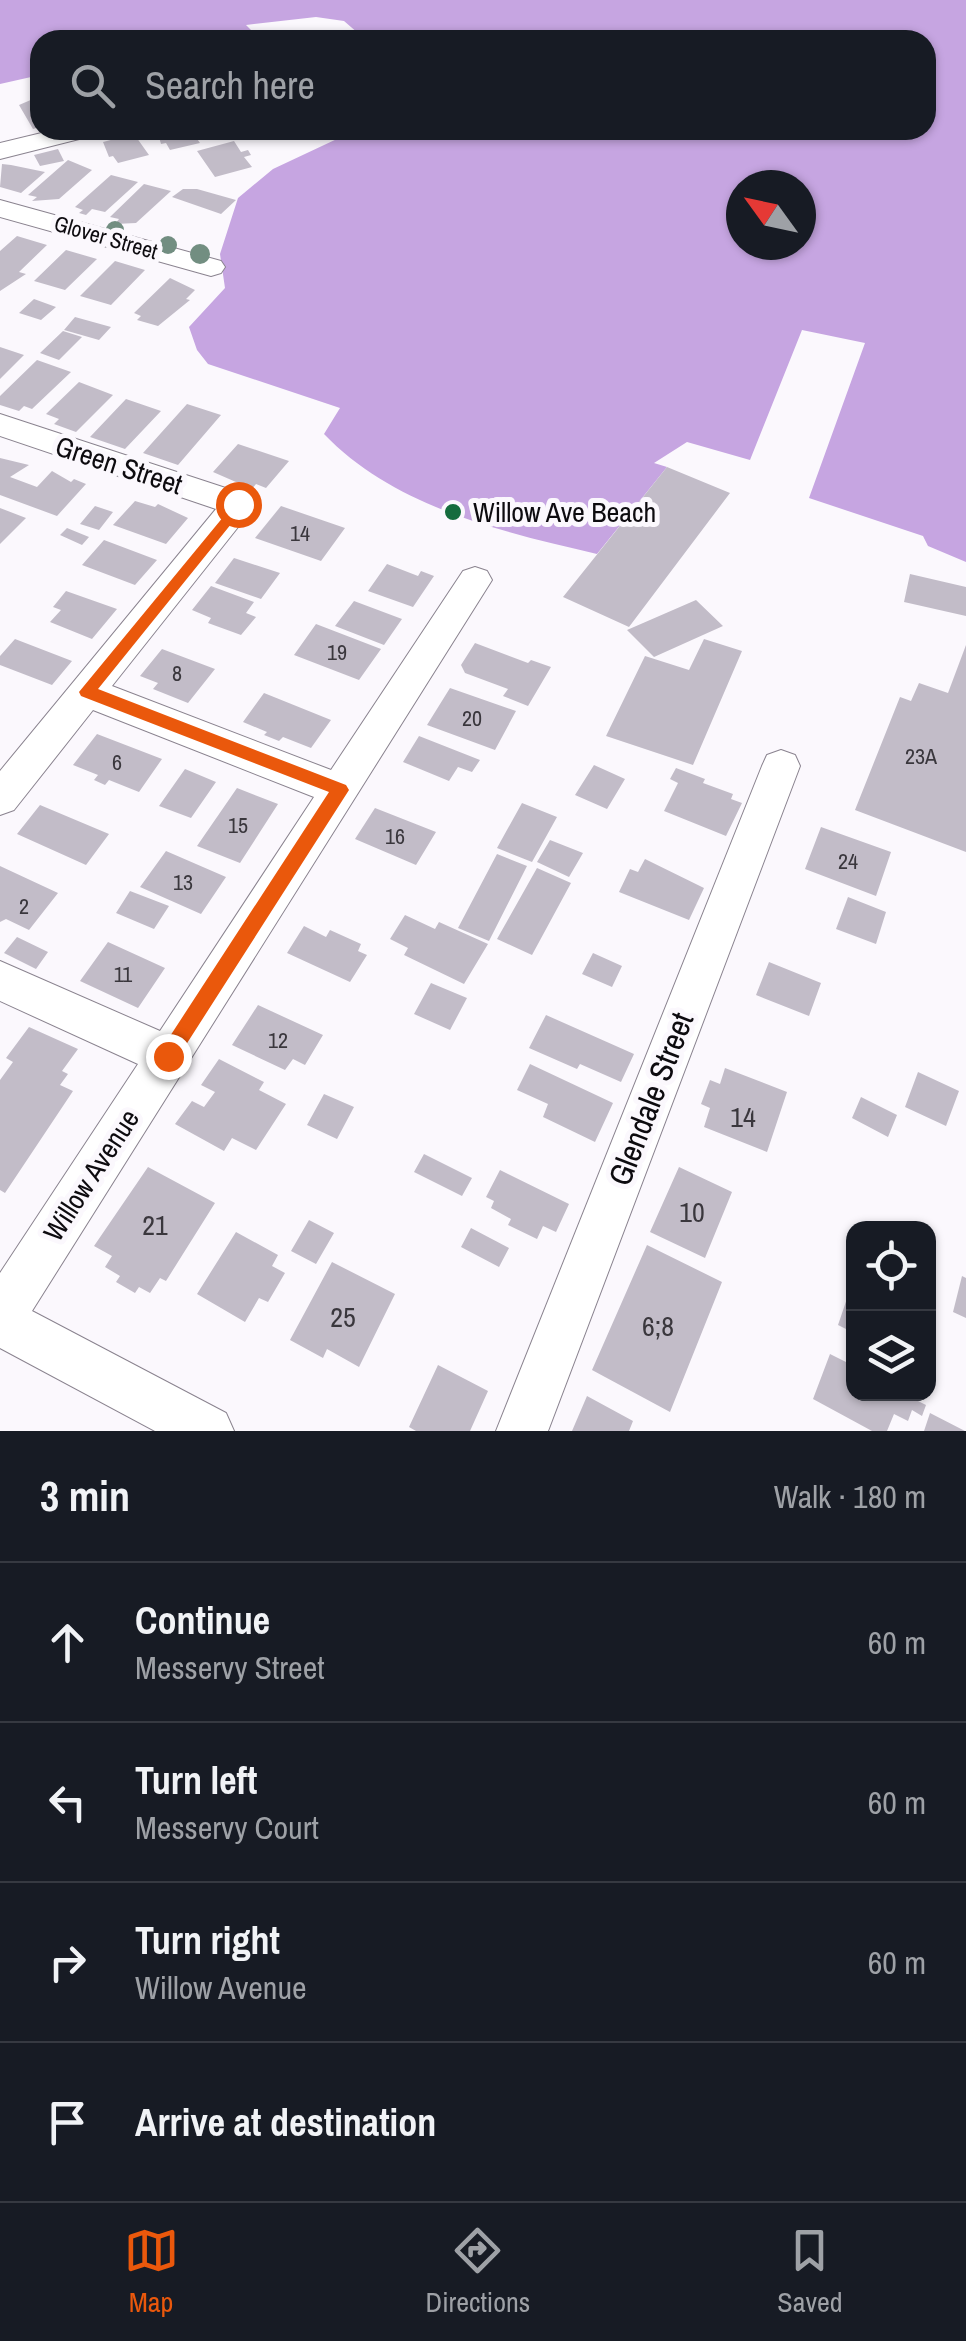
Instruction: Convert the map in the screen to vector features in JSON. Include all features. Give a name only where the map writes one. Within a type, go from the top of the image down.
[{"type":"street","points":[[0,151],[45,140]]},
{"type":"street","name":"Glover Street","points":[[0,208],[211,268]]},
{"type":"street","name":"Green Street","points":[[0,425],[238,504],[87,692]]},
{"type":"street","name":"Willow Avenue","points":[[0,1319],[475,580]]},
{"type":"street","points":[[0,799],[87,692],[340,790]]},
{"type":"street","name":"Glendale Street","points":[[522,1431],[781,766]]},
{"type":"street","points":[[0,980],[168,1056]]},
{"type":"street","points":[[0,1319],[208,1431]]},
{"type":"shaded area","points":[[0,0],[966,0],[966,562],[928,546],[923,536],[809,498],[865,343],[802,330],[750,460],[687,442],[654,463],[667,467],[597,554],[487,526],[416,498],[383,480],[324,434],[340,408],[208,364],[197,350],[189,327],[225,288],[220,254],[238,198],[273,169],[335,140],[936,140],[936,30],[336,30],[298,22],[254,30],[30,30],[30,77],[0,84]]},
{"type":"pier","points":[[316,17],[344,21],[354,30],[309,27],[251,30],[246,25]]},
{"type":"building","points":[[30,100],[30,124],[19,105]]},
{"type":"building","points":[[138,140],[149,155],[118,163],[113,156],[109,157],[103,142]]},
{"type":"building","points":[[160,140],[200,143],[170,150],[166,143],[161,144]]},
{"type":"building","points":[[234,141],[241,152],[248,150],[251,155],[244,157],[252,167],[215,177],[197,151]]},
{"type":"building","points":[[58,149],[64,161],[40,166],[34,155]]},
{"type":"building","points":[[68,160],[92,170],[59,199],[32,201],[37,197],[28,195]]},
{"type":"building","points":[[2,164],[45,172],[21,193],[0,187]]},
{"type":"building","points":[[111,175],[138,182],[105,212],[92,209],[86,215],[79,213],[83,210],[75,207]]},
{"type":"building","points":[[144,184],[171,191],[136,223],[115,224],[119,219],[110,217]]},
{"type":"building","points":[[183,189],[236,200],[221,214],[172,197]]},
{"type":"building","points":[[17,236],[47,245],[19,272],[26,274],[0,291],[0,251]]},
{"type":"building","points":[[66,250],[97,259],[65,290],[34,281]]},
{"type":"building","points":[[115,261],[145,270],[111,305],[80,296]]},
{"type":"building","points":[[170,278],[195,290],[186,299],[190,300],[158,326],[137,320],[141,316],[134,313]]},
{"type":"building","points":[[34,299],[56,307],[41,320],[19,313]]},
{"type":"building","points":[[75,317],[111,327],[99,340],[64,330]]},
{"type":"building","points":[[63,331],[82,337],[59,360],[40,353]]},
{"type":"building","points":[[0,347],[24,355],[0,379]]},
{"type":"building","points":[[37,360],[71,372],[32,409],[24,406],[19,411],[0,405],[0,396]]},
{"type":"building","points":[[79,382],[113,395],[76,432],[54,424],[59,419],[46,414]]},
{"type":"building","points":[[126,399],[161,411],[125,449],[90,437]]},
{"type":"building","points":[[187,404],[221,415],[178,465],[143,453]]},
{"type":"building","points":[[238,444],[289,461],[266,488],[256,484],[252,489],[213,472]]},
{"type":"building","points":[[0,458],[29,465],[10,477],[37,487],[52,471],[71,482],[74,479],[86,484],[57,516],[0,495]]},
{"type":"building","points":[[667,467],[730,493],[629,627],[563,597]]},
{"type":"building","points":[[135,501],[155,507],[158,504],[188,518],[166,544],[113,525]]},
{"type":"building","points":[[95,506],[113,512],[99,530],[80,524]]},
{"type":"building","points":[[281,506],[345,528],[321,561],[255,538]]},
{"type":"building","points":[[0,508],[26,518],[0,544]]},
{"type":"building","points":[[67,528],[89,537],[82,545],[60,535]]},
{"type":"building","points":[[104,540],[157,560],[135,585],[82,565]]},
{"type":"building","points":[[234,558],[280,573],[261,599],[215,583]]},
{"type":"building","points":[[387,564],[418,576],[421,571],[434,576],[413,607],[368,591]]},
{"type":"building","points":[[910,574],[966,587],[966,616],[904,602]]},
{"type":"building","points":[[211,586],[254,602],[246,613],[256,617],[241,635],[208,623],[211,618],[192,610]]},
{"type":"building","points":[[66,591],[117,609],[92,639],[50,622],[61,610],[53,607]]},
{"type":"building","points":[[696,600],[723,626],[654,657],[627,630]]},
{"type":"building","points":[[354,601],[402,619],[384,645],[335,626]]},
{"type":"building","points":[[316,624],[381,649],[359,680],[294,655]]},
{"type":"building","points":[[15,639],[72,661],[52,685],[0,665],[0,656]]},
{"type":"building","points":[[704,639],[742,651],[693,765],[606,736],[645,656],[689,670]]},
{"type":"building","points":[[475,643],[528,663],[531,660],[551,667],[528,706],[503,696],[508,689],[465,673],[461,665]]},
{"type":"building","points":[[966,645],[966,852],[855,810],[900,697],[911,701],[919,683],[948,693]]},
{"type":"building","points":[[162,649],[215,669],[188,703],[153,689],[158,683],[140,676]]},
{"type":"building","points":[[450,688],[516,711],[495,750],[427,725]]},
{"type":"building","points":[[264,693],[331,720],[311,748],[283,737],[279,741],[243,722]]},
{"type":"building","points":[[97,734],[162,759],[139,792],[109,780],[105,785],[94,780],[98,775],[73,765]]},
{"type":"building","points":[[419,736],[480,760],[472,772],[458,767],[449,781],[403,762]]},
{"type":"building","points":[[594,765],[625,779],[607,809],[575,795]]},
{"type":"building","points":[[676,768],[705,779],[703,783],[733,794],[731,799],[742,803],[726,836],[664,811],[678,783],[670,779]]},
{"type":"building","points":[[185,769],[216,782],[191,818],[159,806]]},
{"type":"building","points":[[237,788],[278,804],[240,863],[197,846]]},
{"type":"building","points":[[522,803],[557,817],[532,862],[497,848]]},
{"type":"building","points":[[40,805],[109,834],[86,865],[17,834]]},
{"type":"building","points":[[375,808],[436,832],[416,865],[355,839]]},
{"type":"building","points":[[821,827],[891,852],[876,896],[805,869]]},
{"type":"building","points":[[550,840],[583,853],[569,877],[537,862]]},
{"type":"building","points":[[166,851],[226,877],[201,914],[140,887]]},
{"type":"building","points":[[497,854],[527,866],[489,941],[458,928]]},
{"type":"building","points":[[645,859],[704,888],[689,920],[619,892],[630,869],[638,872]]},
{"type":"building","points":[[0,866],[58,893],[29,930],[6,919],[0,922]]},
{"type":"building","points":[[537,868],[571,883],[532,955],[497,939]]},
{"type":"building","points":[[130,891],[169,906],[154,929],[116,913]]},
{"type":"building","points":[[848,897],[886,912],[876,944],[836,929]]},
{"type":"building","points":[[405,915],[435,929],[439,922],[488,944],[464,984],[404,955],[408,948],[390,939]]},
{"type":"building","points":[[304,926],[326,937],[330,930],[361,944],[358,951],[367,955],[350,982],[287,953]]},
{"type":"building","points":[[17,937],[48,952],[36,969],[4,953]]},
{"type":"building","points":[[108,942],[165,968],[138,1008],[80,981]]},
{"type":"building","points":[[593,953],[622,966],[612,987],[582,974]]},
{"type":"building","points":[[769,962],[821,983],[809,1016],[756,995]]},
{"type":"building","points":[[431,983],[467,998],[450,1030],[414,1014]]},
{"type":"building","points":[[258,1005],[323,1035],[305,1065],[293,1059],[285,1070],[232,1045]]},
{"type":"building","points":[[546,1015],[634,1054],[621,1082],[580,1064],[577,1069],[529,1048]]},
{"type":"building","points":[[29,1027],[78,1049],[62,1071],[68,1074],[60,1085],[73,1091],[5,1193],[0,1190],[0,1080],[13,1062],[6,1058]]},
{"type":"building","points":[[219,1059],[264,1082],[259,1090],[286,1104],[256,1150],[232,1138],[224,1151],[175,1124],[192,1101],[204,1107],[215,1092],[201,1085]]},
{"type":"building","points":[[530,1064],[613,1103],[595,1142],[543,1117],[548,1104],[517,1090]]},
{"type":"building","points":[[725,1068],[787,1092],[767,1152],[704,1127],[710,1108],[701,1104],[710,1080],[720,1084]]},
{"type":"building","points":[[918,1072],[959,1091],[946,1126],[905,1107]]},
{"type":"building","points":[[324,1094],[354,1107],[337,1139],[307,1125]]},
{"type":"building","points":[[861,1097],[897,1115],[888,1137],[852,1118]]},
{"type":"building","points":[[424,1154],[472,1178],[462,1196],[414,1172]]},
{"type":"building","points":[[148,1167],[215,1203],[166,1281],[160,1278],[150,1293],[139,1287],[135,1293],[116,1282],[120,1276],[105,1267],[112,1256],[94,1246]]},
{"type":"building","points":[[679,1167],[732,1192],[705,1258],[650,1232]]},
{"type":"building","points":[[500,1170],[569,1204],[556,1232],[543,1226],[537,1239],[508,1225],[511,1219],[491,1208],[494,1201],[486,1197]]},
{"type":"building","points":[[309,1220],[334,1233],[316,1264],[291,1251]]},
{"type":"building","points":[[471,1228],[509,1248],[499,1267],[461,1247]]},
{"type":"building","points":[[236,1232],[278,1255],[272,1266],[285,1273],[268,1302],[259,1298],[245,1322],[197,1294]]},
{"type":"building","points":[[647,1245],[722,1282],[670,1412],[592,1370]]},
{"type":"building","points":[[332,1262],[395,1294],[359,1367],[327,1349],[323,1358],[290,1340]]},
{"type":"building","points":[[962,1276],[966,1278],[966,1318],[953,1312]]},
{"type":"building","points":[[846,1302],[846,1329],[838,1325]]},
{"type":"building","points":[[830,1354],[846,1362],[846,1401],[918,1401],[926,1405],[922,1416],[912,1410],[908,1421],[894,1414],[887,1431],[872,1431],[813,1399]]},
{"type":"building","points":[[438,1365],[488,1391],[470,1431],[416,1431],[409,1427]]},
{"type":"building","points":[[587,1396],[633,1421],[629,1431],[572,1431]]},
{"type":"building","points":[[930,1413],[965,1431],[924,1431]]},
{"type":"place","name":"Willow Ave Beach","points":[[453,512]]},
{"type":"route","points":[[168,1056],[340,790],[87,692],[238,504]]}]
